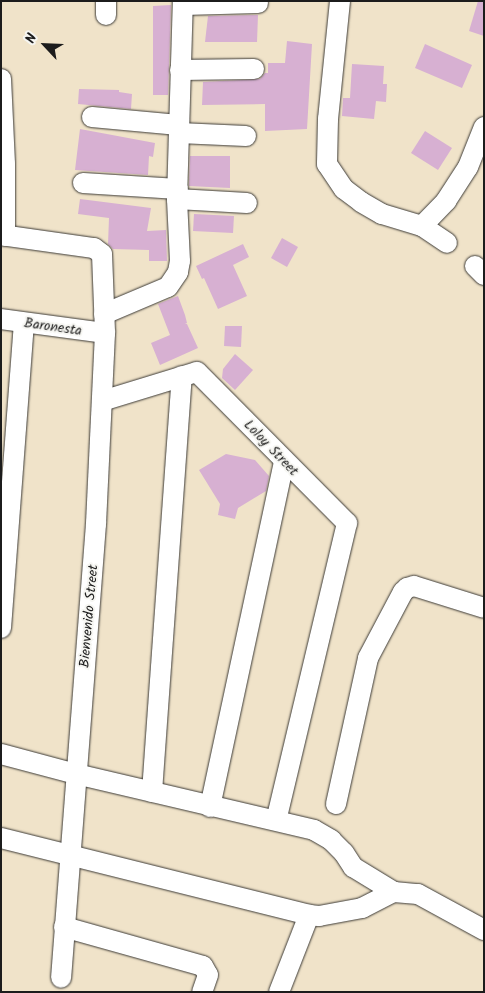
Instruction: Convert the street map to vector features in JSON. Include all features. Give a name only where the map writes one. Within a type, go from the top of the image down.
[{"type":"street","points":[[340,1],[328,119],[327,164],[344,189],[361,202],[382,214],[422,226],[447,244]]},
{"type":"street","points":[[105,324],[168,287],[178,272],[180,261],[178,194],[183,3],[258,3]]},
{"type":"street","points":[[180,70],[254,69]]},
{"type":"street","points":[[2,79],[3,235]]},
{"type":"street","points":[[92,117],[246,136]]},
{"type":"street","points":[[422,226],[446,201],[468,167],[484,127]]},
{"type":"street","points":[[83,183],[248,203]]},
{"type":"street","name":"Bienvenido Street","points":[[3,235],[94,248],[102,254],[105,324],[96,524],[61,978]]},
{"type":"street","name":"Baronesta","points":[[1,319],[24,323],[105,324]]},
{"type":"street","points":[[1,628],[24,323]]},
{"type":"street","points":[[102,401],[190,374],[152,792]]},
{"type":"street","name":"Loloy Street","points":[[190,374],[347,523],[276,820]]},
{"type":"street","points":[[210,806],[284,463]]},
{"type":"street","points":[[336,804],[368,658],[403,592],[407,588],[414,586],[484,608]]},
{"type":"street","points":[[1,754],[76,774],[314,830],[331,840],[344,853],[353,867],[394,892],[418,894],[484,930]]},
{"type":"street","points":[[1,838],[309,915],[319,916],[362,908],[394,892]]},
{"type":"street","points":[[279,992],[309,915]]},
{"type":"street","points":[[64,927],[203,966],[208,975],[202,992]]},
{"type":"building","points":[[478,1],[484,1],[484,36],[469,31]]},
{"type":"building","points":[[171,5],[168,95],[153,95],[153,6]]},
{"type":"building","points":[[258,15],[257,42],[205,42],[208,16]]},
{"type":"building","points":[[287,41],[312,44],[307,129],[265,131],[265,104],[202,105],[203,82],[260,79],[265,73],[268,73],[268,63],[285,63]]},
{"type":"building","points":[[425,44],[472,65],[462,88],[415,68]]},
{"type":"building","points":[[352,64],[384,66],[383,84],[387,84],[386,102],[376,101],[374,119],[342,116],[343,98],[350,98]]},
{"type":"building","points":[[79,89],[119,90],[119,92],[132,94],[131,109],[78,104]]},
{"type":"building","points":[[80,129],[155,143],[153,157],[149,156],[148,175],[75,170]]},
{"type":"building","points":[[425,131],[452,148],[438,170],[411,153]]},
{"type":"building","points":[[190,156],[230,156],[230,188],[189,186]]},
{"type":"building","points":[[80,199],[151,208],[147,231],[166,230],[167,261],[149,261],[149,250],[113,249],[108,244],[109,218],[78,214]]},
{"type":"building","points":[[194,214],[234,216],[233,233],[193,231]]},
{"type":"building","points":[[282,238],[298,247],[287,267],[271,258]]},
{"type":"building","points":[[243,244],[249,257],[233,265],[247,296],[218,309],[204,278],[202,279],[196,266]]},
{"type":"building","points":[[178,296],[187,323],[185,324],[187,324],[198,348],[160,365],[151,343],[170,335],[158,304]]},
{"type":"building","points":[[225,326],[242,326],[241,347],[224,346]]},
{"type":"building","points":[[235,354],[253,370],[235,390],[222,378],[223,369]]},
{"type":"building","points":[[226,454],[255,460],[269,476],[266,491],[238,508],[235,519],[218,515],[220,504],[199,470]]}]
